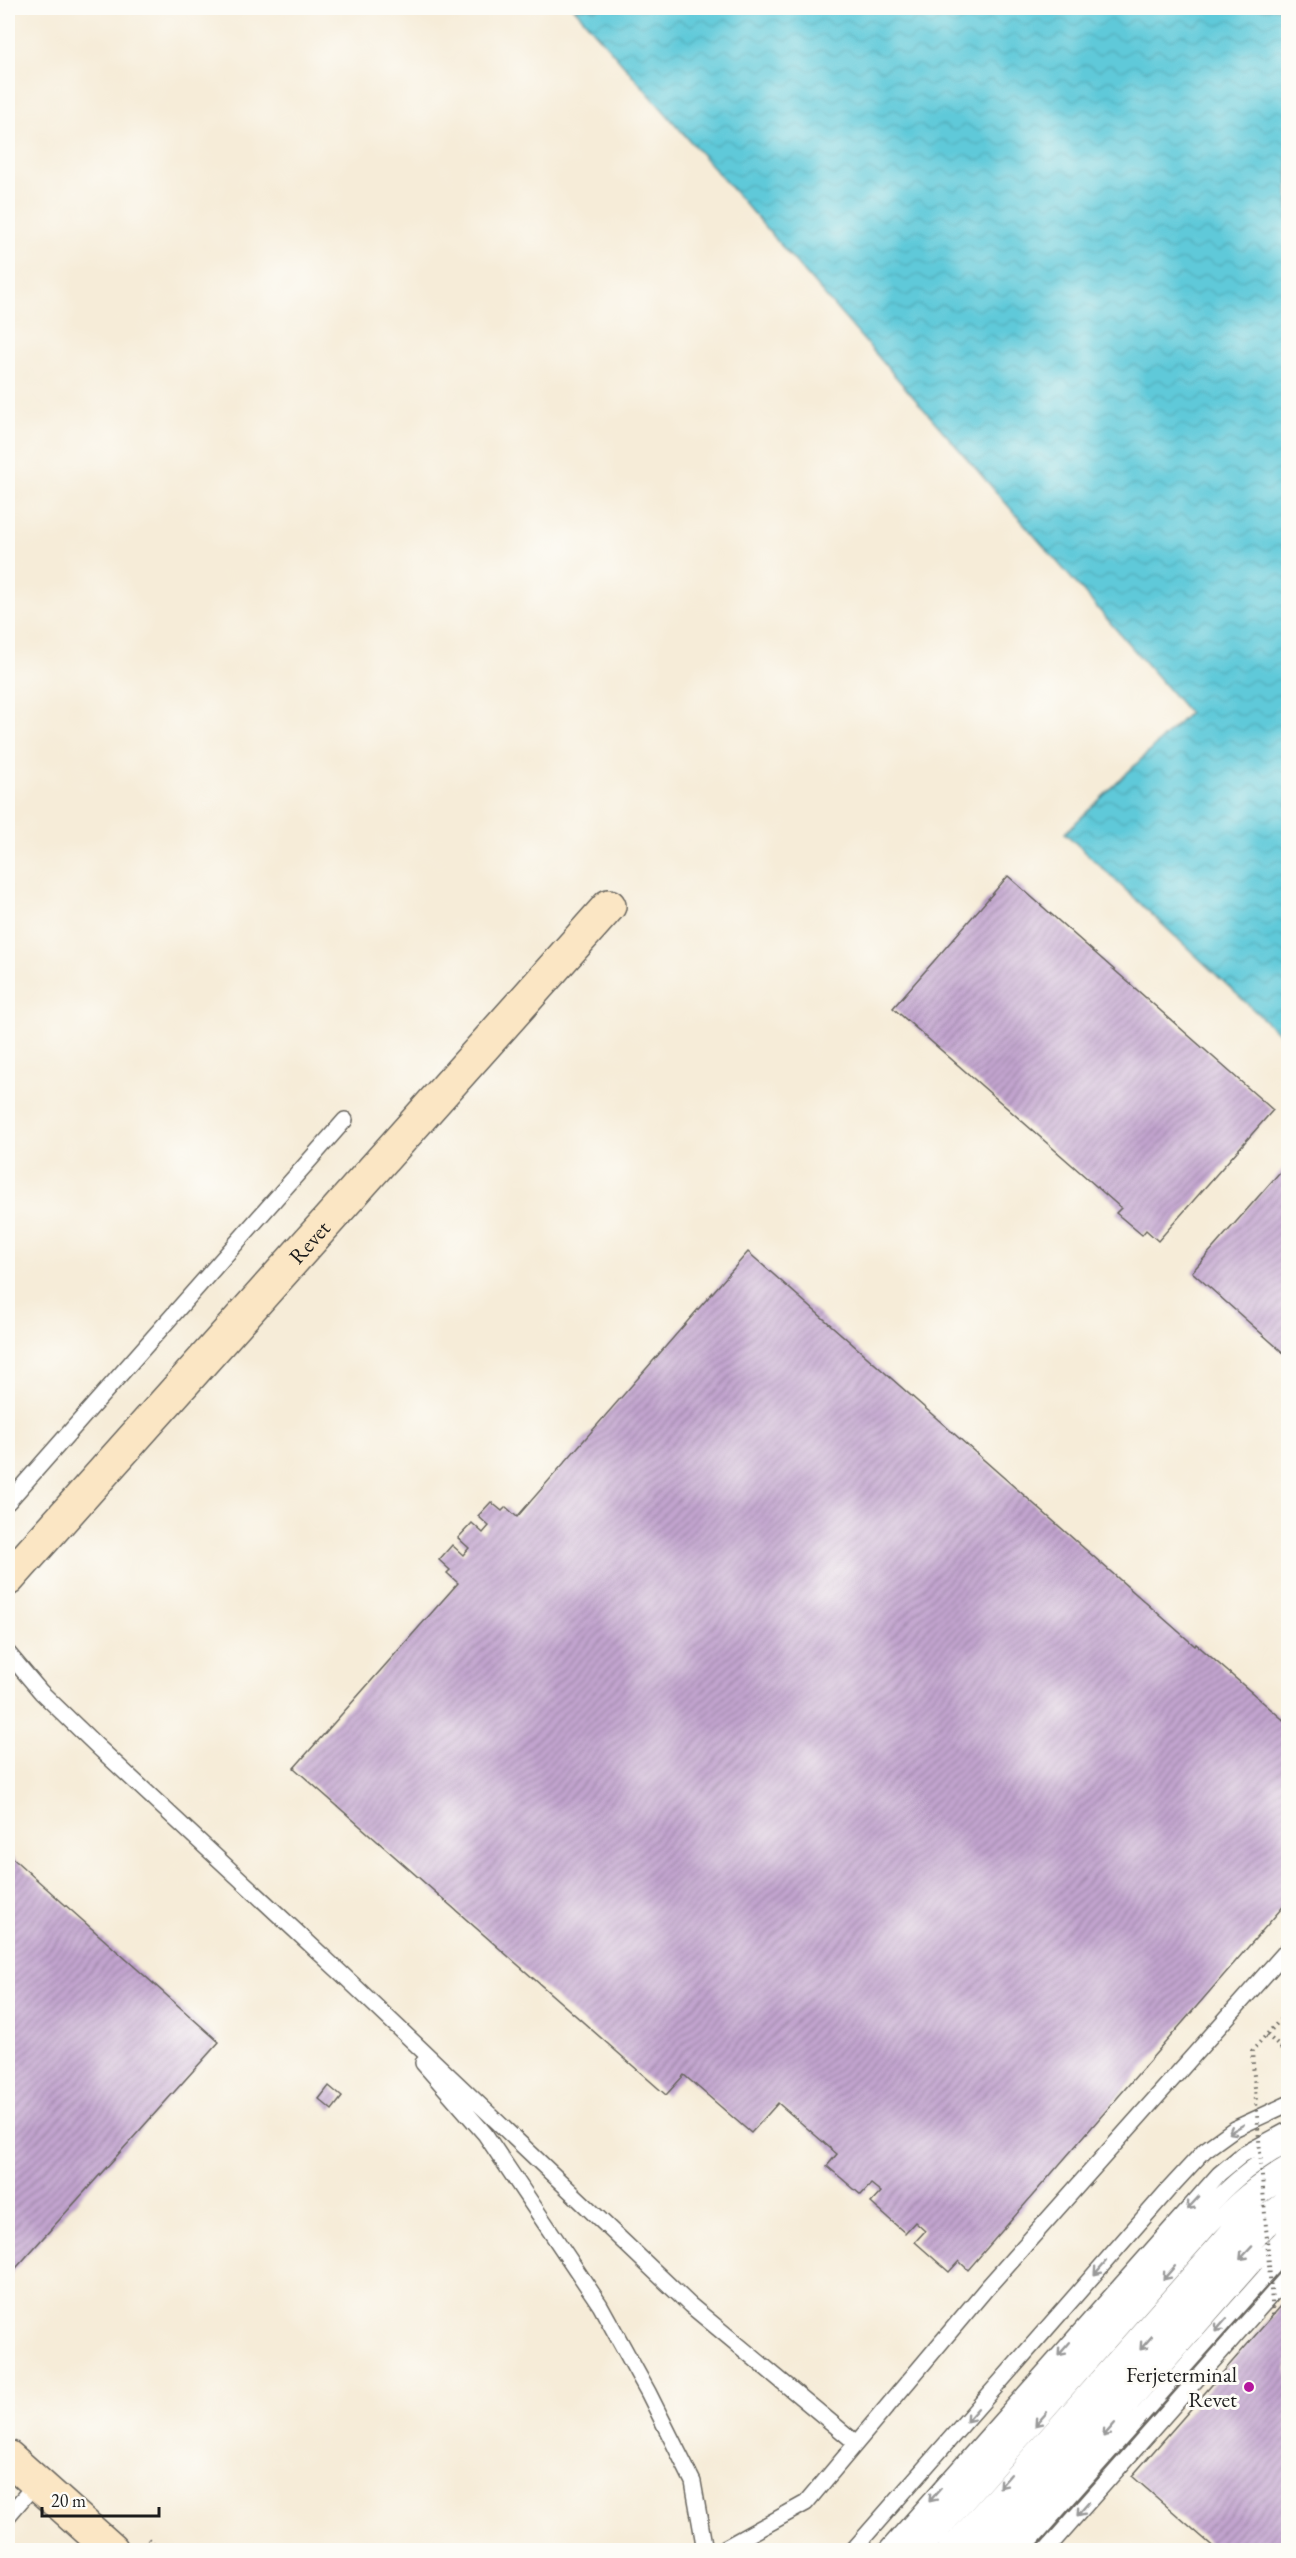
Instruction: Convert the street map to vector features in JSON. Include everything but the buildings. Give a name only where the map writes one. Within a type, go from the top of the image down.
[{"type":"street","name":"Revet","points":[[8,1579],[609,906]]},
{"type":"street","points":[[8,2457],[112,2550]]},
{"type":"lane","points":[[8,1502],[345,1120]]},
{"type":"lane","points":[[8,1653],[41,1692],[98,1747],[342,1974],[690,2305],[856,2443]]},
{"type":"lane","points":[[721,2550],[806,2503],[986,2289],[1288,1949]]},
{"type":"lane","points":[[342,1974],[484,2134],[600,2305],[648,2392],[693,2482],[705,2550]]},
{"type":"lane","points":[[853,2550],[1205,2150],[1234,2129],[1288,2104]]},
{"type":"lane","points":[[886,2550],[1219,2174],[1242,2155],[1288,2130]]},
{"type":"lane","points":[[906,2550],[1204,2211],[1250,2167],[1288,2146]]},
{"type":"lane","points":[[925,2550],[1207,2229],[1239,2196],[1259,2180],[1288,2163]]},
{"type":"lane","points":[[945,2550],[1241,2215],[1267,2192],[1288,2179]]},
{"type":"lane","points":[[964,2550],[1229,2249],[1259,2217],[1288,2196]]},
{"type":"lane","points":[[983,2550],[1240,2259],[1269,2228],[1288,2213]]},
{"type":"lane","points":[[1003,2550],[1250,2269],[1288,2231]]},
{"type":"lane","points":[[1022,2550],[1288,2250]]},
{"type":"lane","points":[[1046,2550],[1288,2276]]},
{"type":"lane","points":[[8,2516],[37,2482]]},
{"type":"path","points":[[1273,2315],[1252,2051],[1288,2011]]},
{"type":"path","points":[[1267,2035],[1281,2048],[1288,2040]]},
{"type":"water","points":[[574,8],[1288,8],[1288,1042],[1065,833],[1189,713]]},
{"type":"place","name":"Ferjeterminal Revet","points":[[1249,2387]]}]
